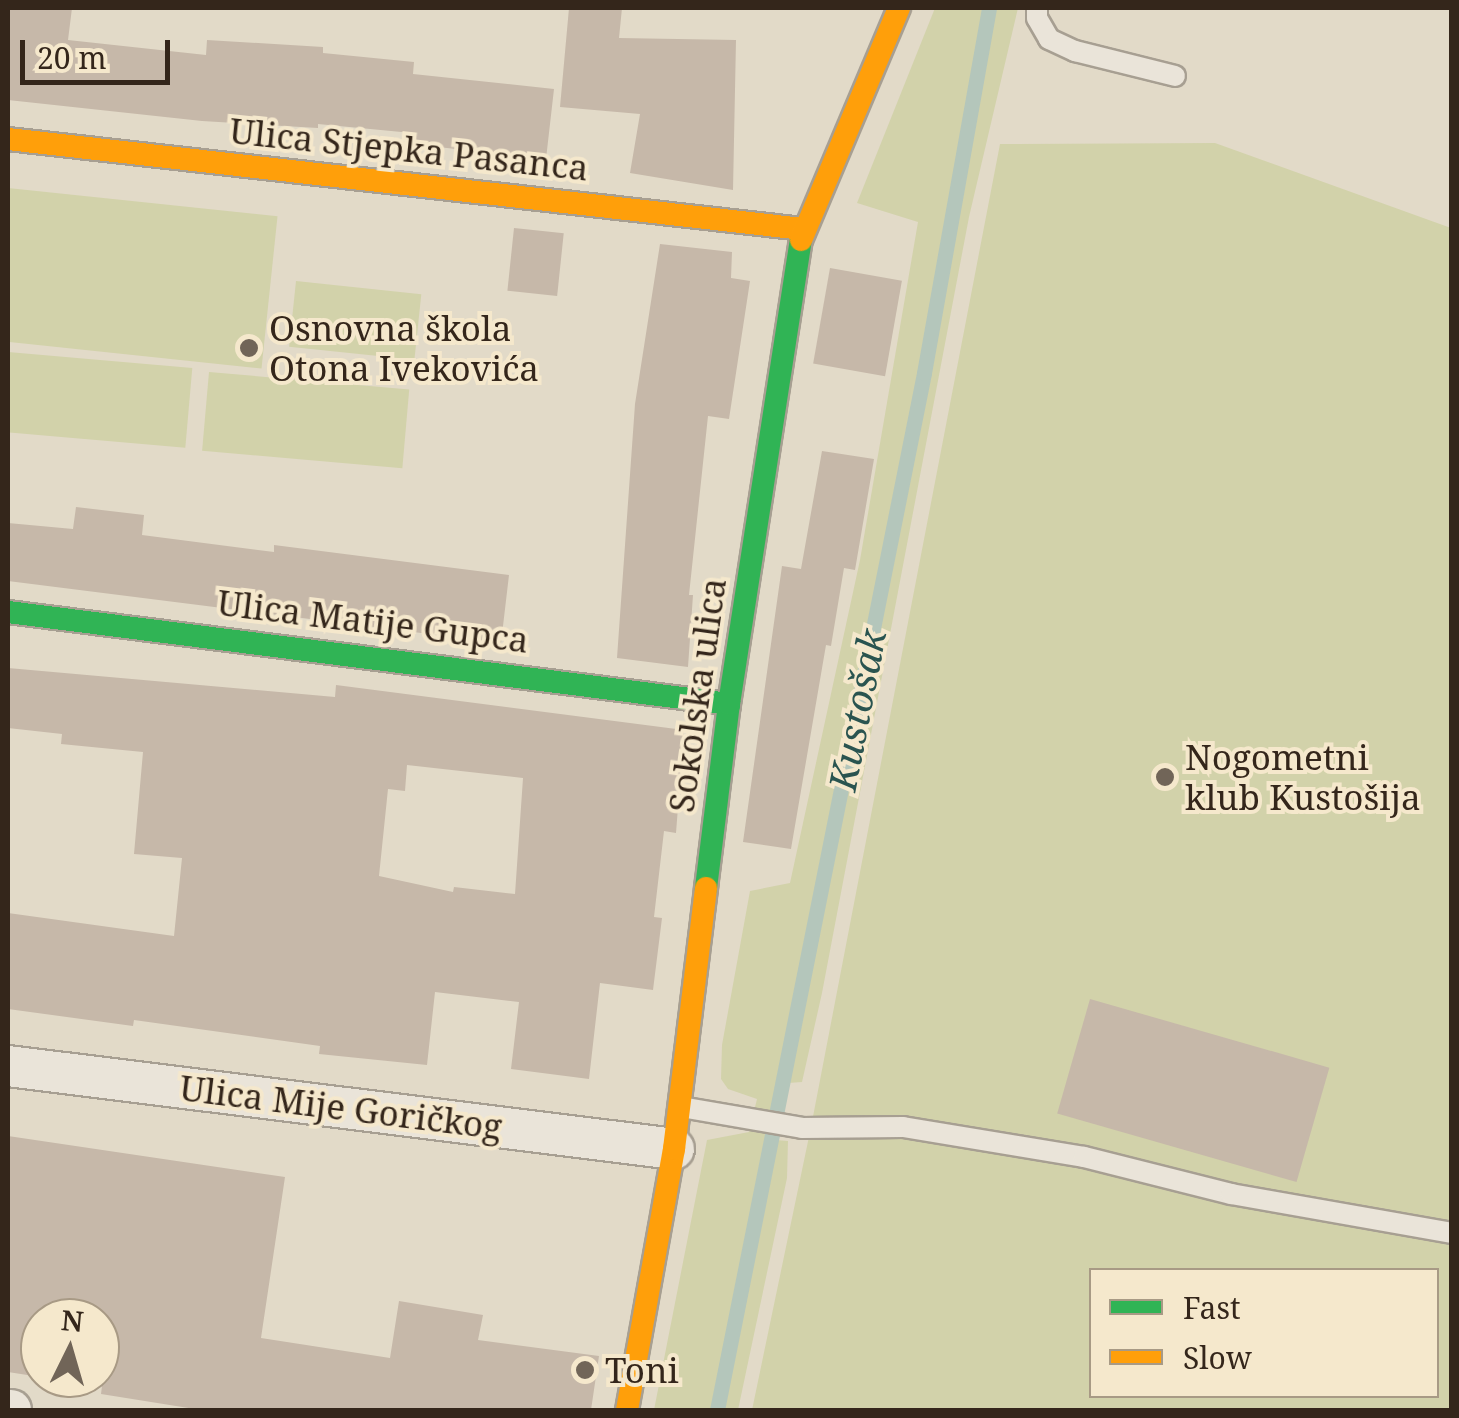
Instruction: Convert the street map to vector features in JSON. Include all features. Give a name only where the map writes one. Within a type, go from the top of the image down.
[{"type":"street","name":"Sokolska ulica","points":[[626,1410],[674,1149],[729,704],[802,228],[848,135],[899,8]]},
{"type":"street","name":"Ulica Stjepka Pasanca","points":[[8,139],[802,228]]},
{"type":"street","name":"Ulica Matije Gupca","points":[[8,612],[729,704]]},
{"type":"street","name":"Ulica Mije Goričkog","points":[[8,1066],[674,1149]]},
{"type":"lane","points":[[1038,8],[1037,18],[1049,39],[1075,51],[1175,76]]},
{"type":"lane","points":[[679,1107],[792,1126],[903,1127],[1084,1157],[1231,1194],[1452,1233]]},
{"type":"green space","points":[[935,8],[1018,8],[969,217],[822,993],[802,1082],[788,1083],[776,1140],[788,1141],[787,1178],[738,1410],[654,1410],[707,1140],[749,1132],[757,1099],[728,1089],[721,1079],[722,1045],[750,891],[790,883],[860,560],[918,222],[857,203]]},
{"type":"green space","name":"Nogometni klub Kustošija","points":[[1215,143],[1451,228],[1451,1410],[752,1410],[811,1127],[1000,144]]},
{"type":"green space","points":[[8,188],[278,216],[262,368],[8,342]]},
{"type":"green space","points":[[296,281],[421,294],[414,360],[289,347]]},
{"type":"green space","points":[[8,352],[192,368],[185,448],[8,432]]},
{"type":"green space","points":[[209,372],[409,390],[402,468],[202,451]]},
{"type":"building","points":[[8,8],[72,8],[68,40],[206,55],[207,40],[323,47],[323,53],[414,62],[413,74],[554,89],[546,159],[411,144],[412,133],[318,124],[318,128],[202,121],[8,100]]},
{"type":"building","points":[[569,8],[622,8],[619,38],[736,40],[733,190],[630,173],[640,114],[560,107]]},
{"type":"building","points":[[514,228],[564,233],[557,296],[507,291]]},
{"type":"building","points":[[660,244],[732,252],[731,278],[750,281],[729,419],[708,416],[689,595],[693,595],[688,667],[617,658],[635,404]]},
{"type":"building","points":[[830,268],[902,281],[885,376],[813,364]]},
{"type":"building","points":[[822,451],[874,459],[855,570],[844,568],[831,646],[826,645],[791,849],[743,842],[782,566],[801,569]]},
{"type":"building","points":[[76,507],[144,515],[142,535],[274,552],[274,545],[509,575],[501,643],[8,581],[8,523],[73,529]]},
{"type":"building","points":[[8,668],[335,697],[336,685],[684,730],[676,833],[664,831],[654,917],[662,918],[653,990],[600,983],[589,1079],[511,1069],[519,1002],[435,992],[427,1065],[319,1054],[320,1046],[134,1020],[133,1026],[8,1009],[8,913],[174,936],[182,858],[134,854],[143,752],[61,744],[62,734],[8,728]],"holes":[[[407,765],[523,778],[515,894],[454,887],[453,892],[379,876],[388,789],[405,791]]]},
{"type":"building","points":[[1090,999],[1329,1068],[1297,1182],[1057,1113]]},
{"type":"building","points":[[8,1136],[285,1177],[261,1338],[390,1358],[399,1301],[483,1315],[478,1340],[599,1356],[591,1410],[201,1410],[120,1397],[120,1298],[20,1298],[20,1374],[8,1372]]},
{"type":"waterway","name":"Kustošak","points":[[717,1410],[924,373],[989,8]]},
{"type":"traffic: fast","points":[[706,888],[729,704],[801,240]]},
{"type":"traffic: fast","points":[[8,612],[729,704]]},
{"type":"traffic: slow","points":[[801,240],[899,8]]},
{"type":"traffic: slow","points":[[8,139],[803,229]]},
{"type":"traffic: slow","points":[[627,1410],[674,1149],[706,888]]},
{"type":"place","name":"Osnovna škola Otona Ivekovića","points":[[249,348]]},
{"type":"place","name":"Nogometni klub Kustošija","points":[[1165,777]]},
{"type":"place","name":"Toni","points":[[585,1370]]}]
